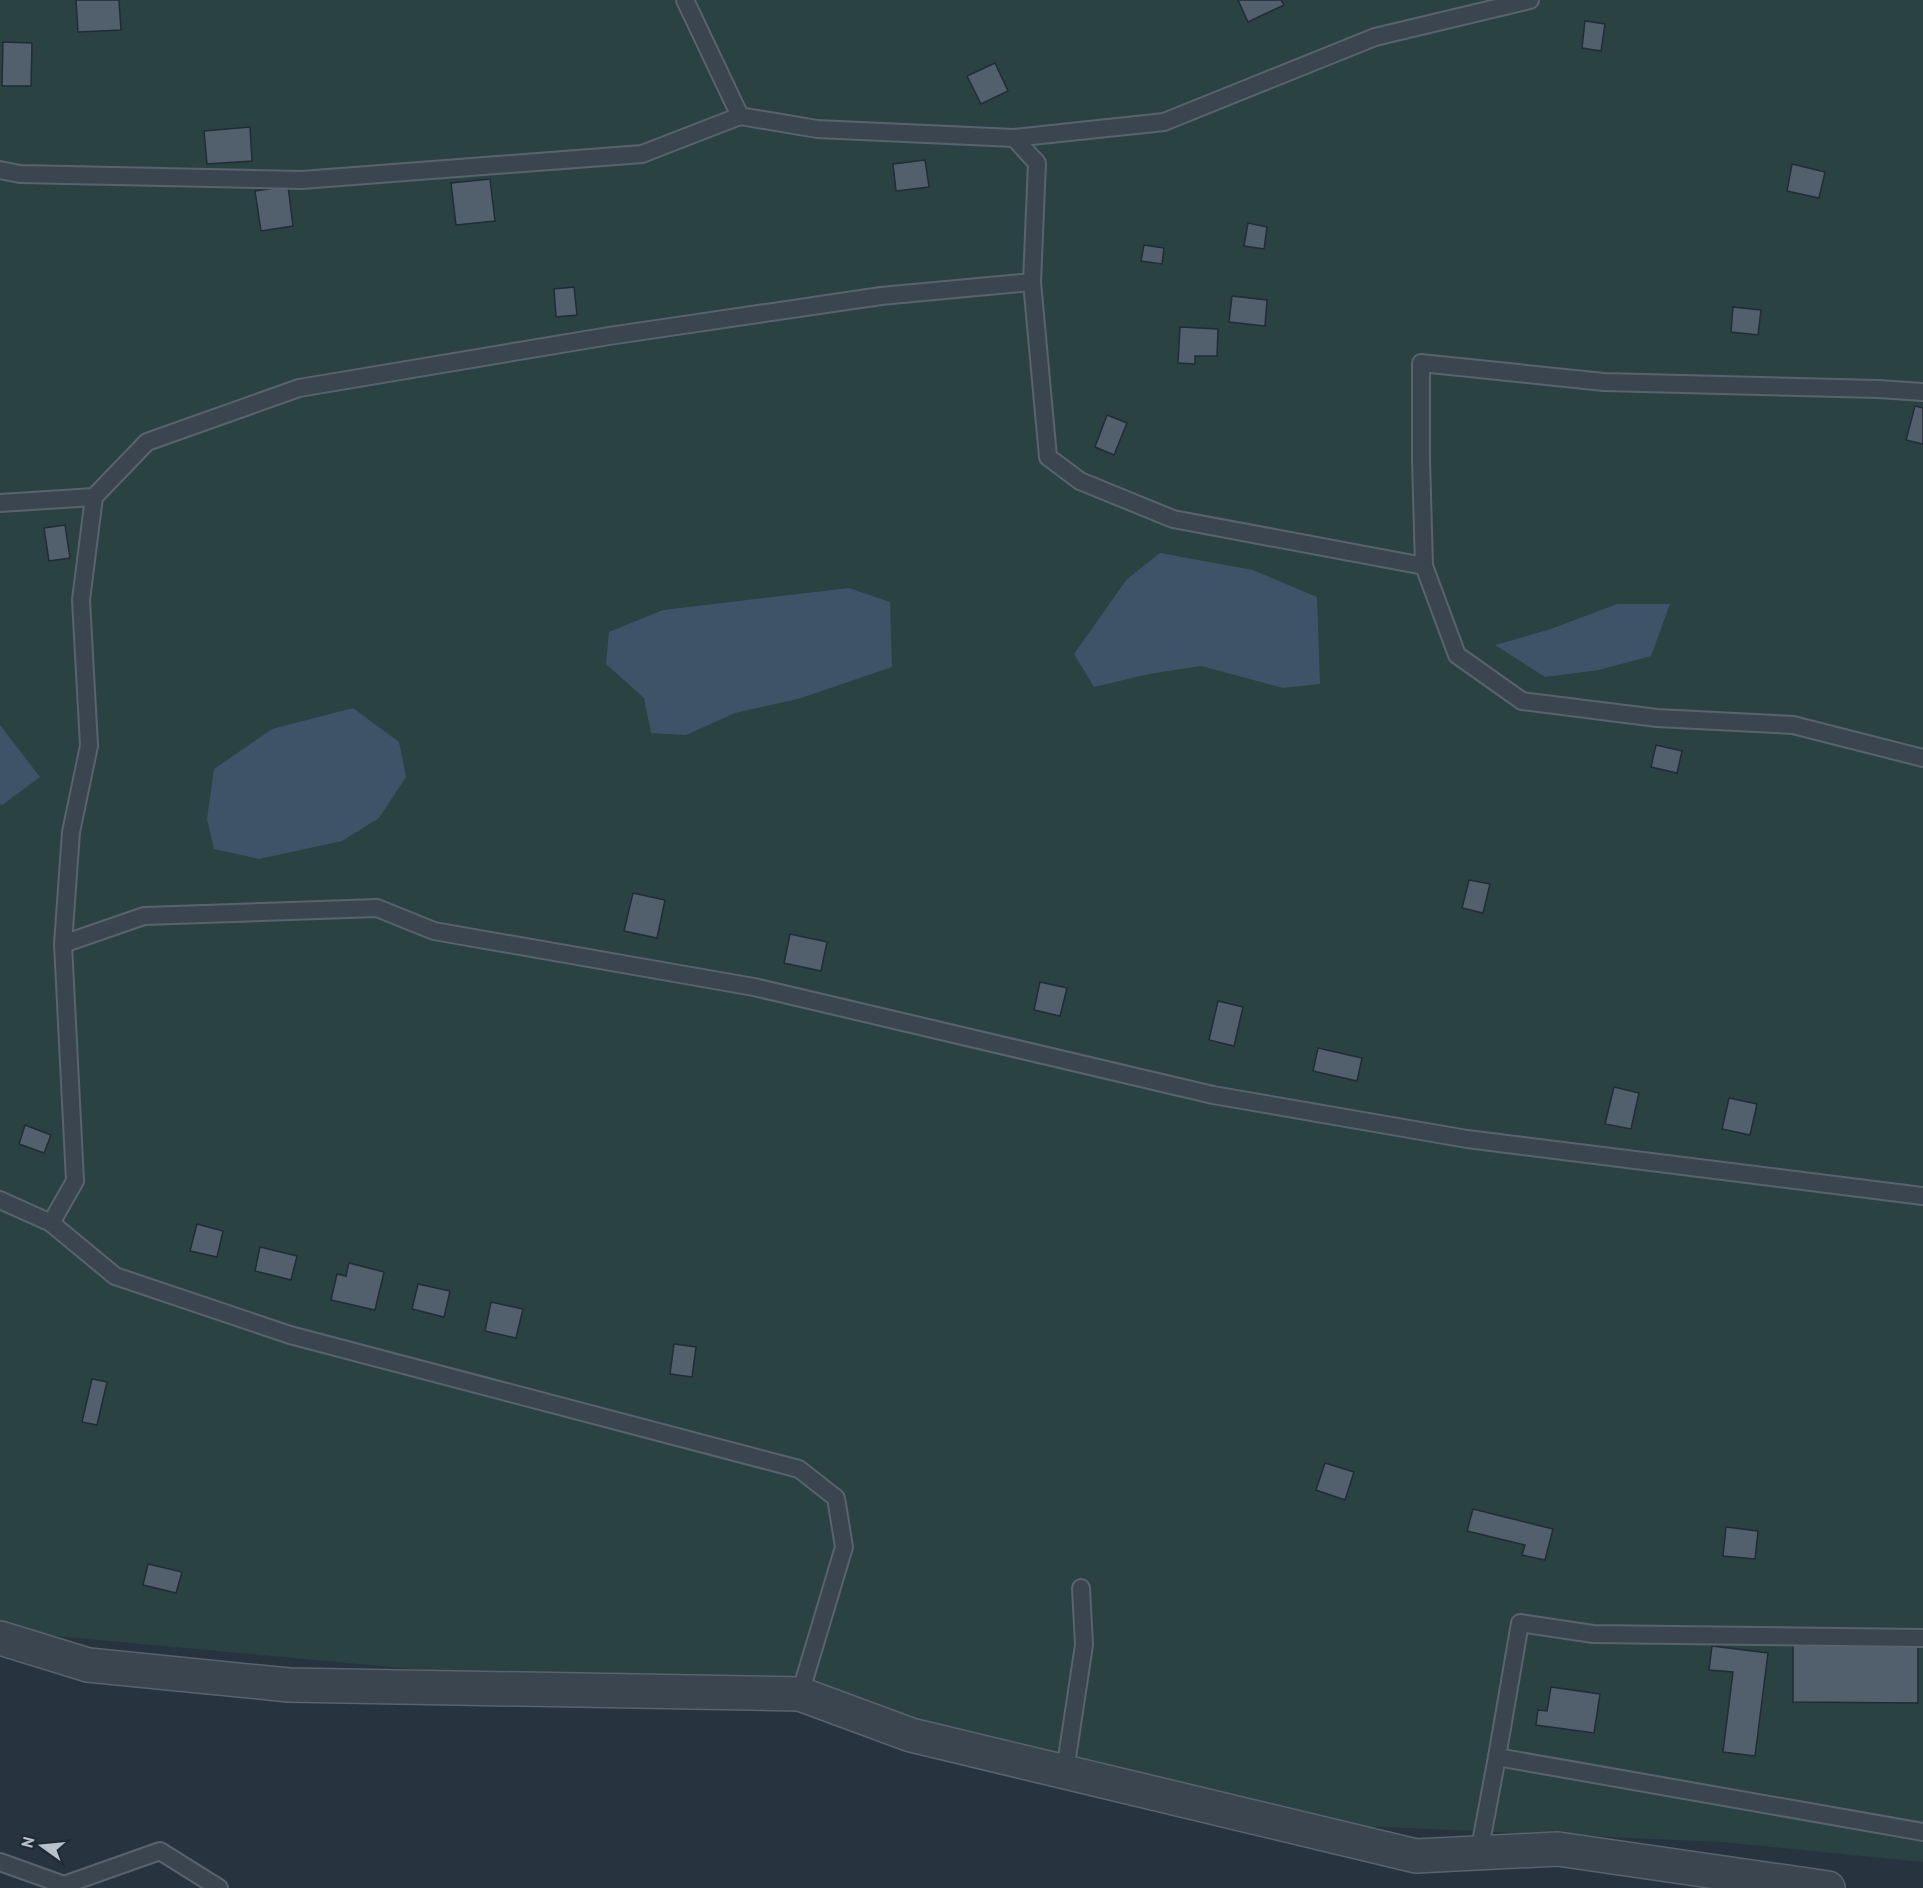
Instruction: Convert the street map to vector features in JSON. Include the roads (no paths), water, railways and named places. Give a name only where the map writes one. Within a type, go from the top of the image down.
[{"type":"street","points":[[0,1638],[88,1665],[289,1685],[800,1694],[911,1735],[1416,1856],[1558,1849],[1828,1888]]},
{"type":"lane","points":[[685,0],[740,116]]},
{"type":"lane","points":[[0,170],[20,174],[302,180],[642,154],[740,116],[817,129],[1014,138],[1164,122],[1375,38],[1530,0]]},
{"type":"lane","points":[[1014,138],[1037,163],[1032,282],[1048,457],[1080,482],[1173,519],[1424,566]]},
{"type":"lane","points":[[51,1223],[75,1181],[63,944],[71,832],[89,746],[81,600],[94,498],[147,442],[299,388],[609,336],[881,296],[1032,282]]},
{"type":"lane","points":[[1923,392],[1604,382],[1421,363],[1424,566],[1457,655],[1522,701],[1657,718],[1793,725],[1923,758]]},
{"type":"lane","points":[[0,503],[94,498]]},
{"type":"lane","points":[[63,944],[144,916],[377,908],[434,931],[754,987],[1213,1095],[1467,1139],[1923,1196]]},
{"type":"lane","points":[[0,1200],[51,1223],[115,1276],[290,1335],[799,1469],[836,1498],[844,1547],[800,1694]]},
{"type":"lane","points":[[1065,1772],[1084,1645],[1081,1588]]},
{"type":"lane","points":[[1479,1853],[1520,1623],[1593,1634],[1923,1638]]},
{"type":"lane","points":[[1497,1757],[1923,1832]]},
{"type":"lane","points":[[0,1862],[64,1887],[160,1851],[219,1888]]},
{"type":"water","points":[[1160,553],[1253,570],[1317,597],[1320,684],[1283,688],[1201,666],[1149,674],[1094,687],[1074,654],[1127,579]]},
{"type":"water","points":[[849,588],[890,602],[892,667],[798,699],[735,713],[686,735],[651,733],[644,698],[606,664],[609,632],[663,610]]},
{"type":"water","points":[[1617,604],[1670,604],[1651,656],[1599,670],[1545,677],[1495,645],[1551,629]]},
{"type":"water","points":[[353,708],[399,742],[406,777],[379,818],[342,841],[259,859],[214,849],[207,819],[214,769],[272,729]]},
{"type":"water","points":[[0,725],[40,777],[2,805],[0,804]]}]
